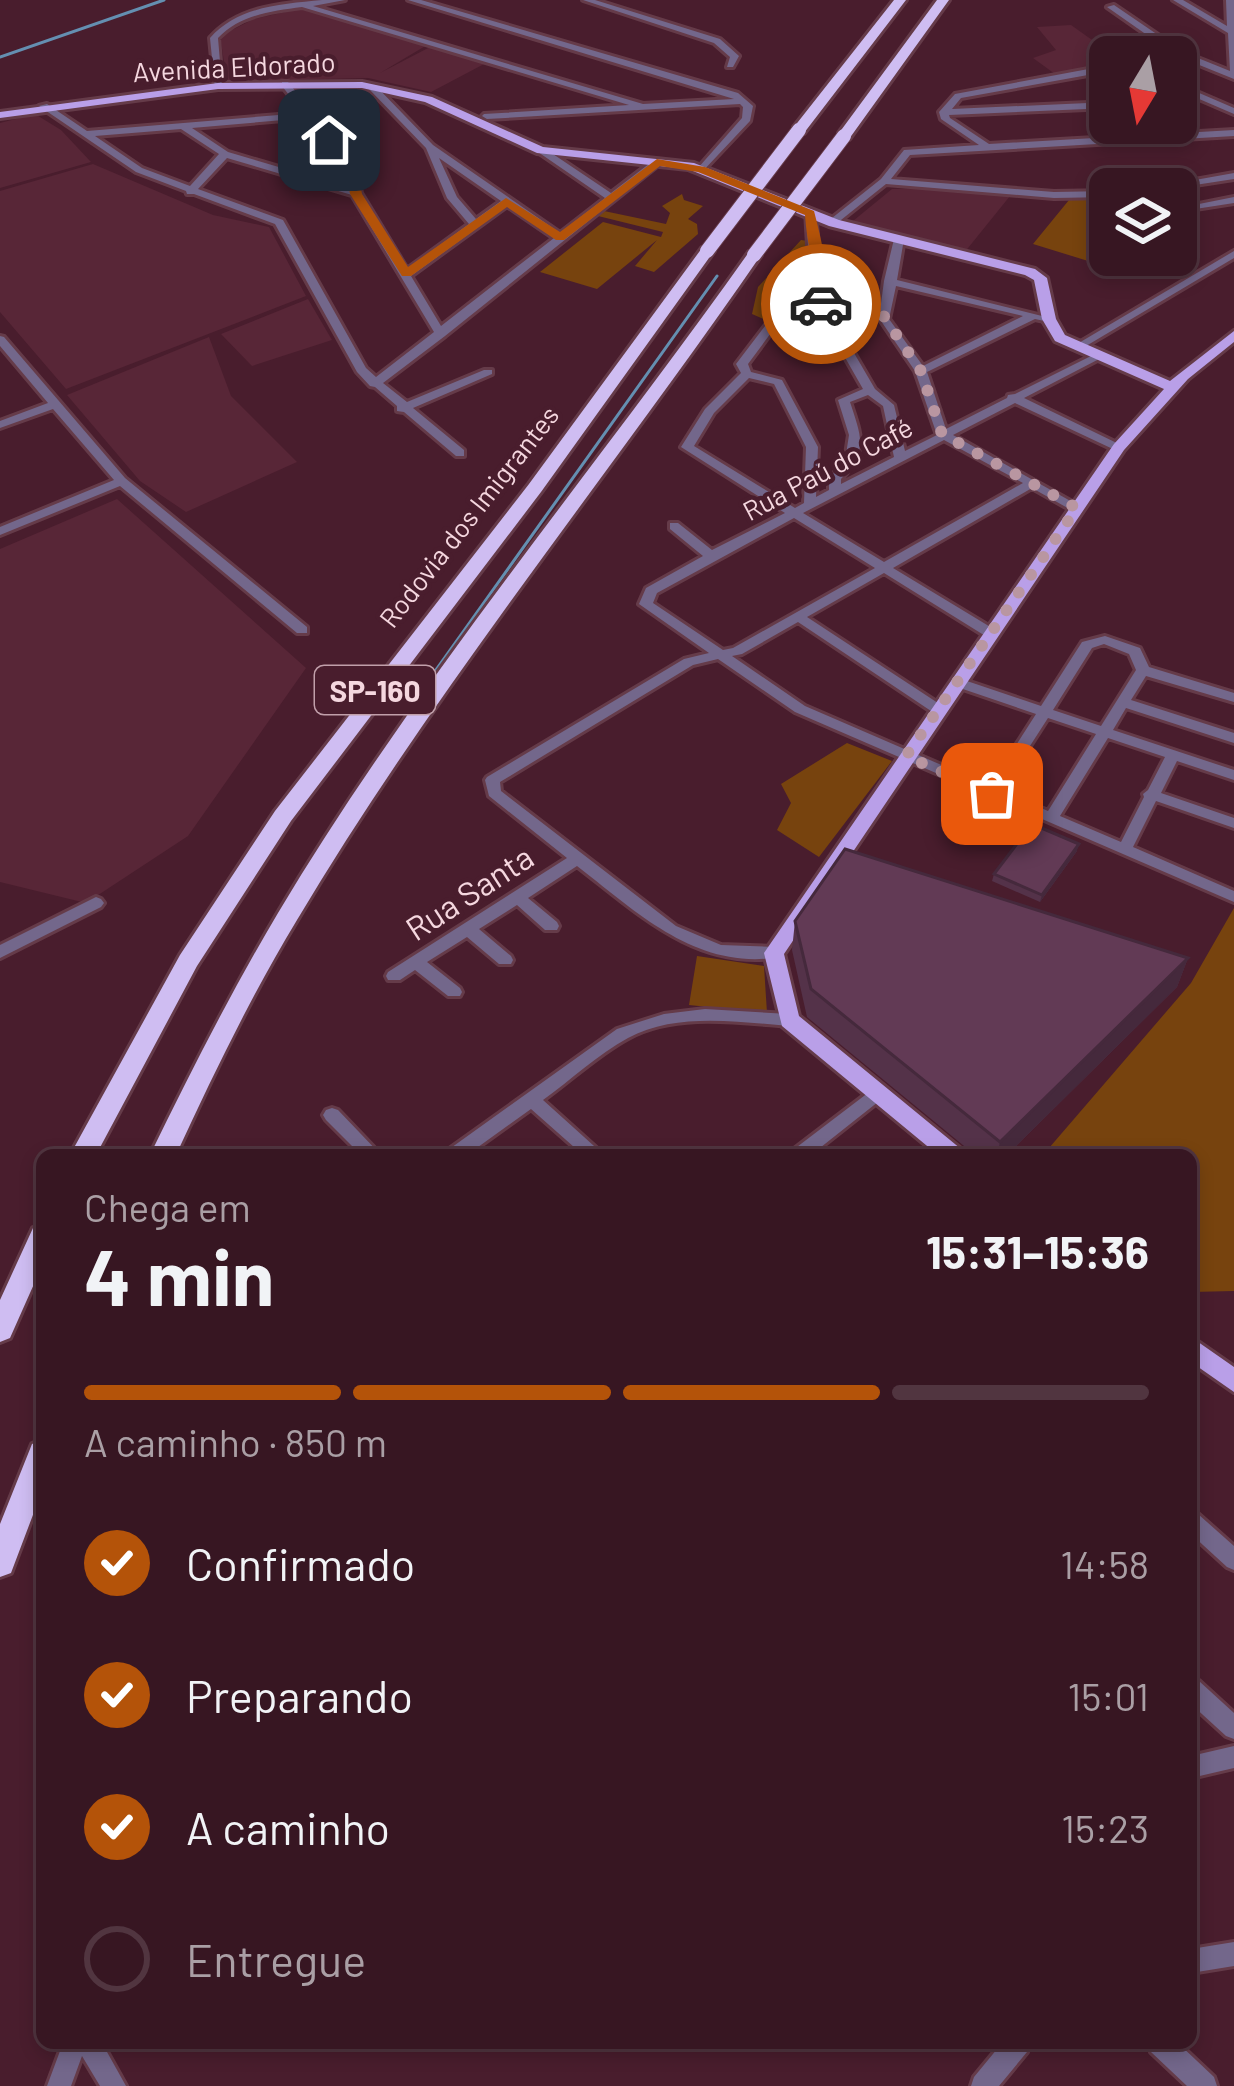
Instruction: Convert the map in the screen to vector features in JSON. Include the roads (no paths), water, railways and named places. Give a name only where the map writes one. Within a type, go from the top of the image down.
[{"type":"highway","name":"Rodovia dos Imigrantes","points":[[85,1149],[188,961],[284,816],[901,0]]},
{"type":"highway","name":"SP-160","points":[[166,1149],[203,1062],[296,898],[401,739],[944,0]]},
{"type":"highway","points":[[0,1330],[36,1249]]},
{"type":"highway","points":[[0,1563],[36,1469]]},
{"type":"main road","name":"Avenida Eldorado","points":[[0,115],[218,86],[372,87],[437,103],[541,150],[701,170],[833,222],[978,261],[1042,286],[1049,320]]},
{"type":"main road","points":[[1049,320],[1060,338],[1077,347],[1131,370],[1178,382]]},
{"type":"main road","points":[[945,1149],[789,1020],[774,953],[1119,447],[1178,382],[1234,335]]},
{"type":"main road","points":[[1197,1353],[1234,1381]]},
{"type":"street","points":[[218,86],[214,38],[222,27],[341,0]]},
{"type":"street","points":[[412,0],[745,101]]},
{"type":"street","points":[[587,0],[717,41],[736,56],[730,65]]},
{"type":"street","points":[[1177,0],[1232,32]]},
{"type":"street","points":[[1197,60],[1234,74],[1230,0]]},
{"type":"street","points":[[305,6],[639,106]]},
{"type":"street","points":[[1111,8],[1153,36]]},
{"type":"street","points":[[944,112],[970,92],[1089,72]]},
{"type":"street","points":[[285,84],[350,164],[356,194],[441,334]]},
{"type":"street","points":[[372,87],[430,147],[560,238]]},
{"type":"street","points":[[606,108],[614,95]]},
{"type":"street","points":[[1197,95],[1234,111]]},
{"type":"street","points":[[1197,100],[1206,99]]},
{"type":"street","points":[[487,116],[745,101]]},
{"type":"street","points":[[701,170],[747,119],[745,101]]},
{"type":"street","points":[[44,106],[140,170],[283,226],[351,354],[374,384],[460,454]]},
{"type":"street","points":[[944,112],[1089,106]]},
{"type":"street","points":[[944,112],[950,123],[985,145]]},
{"type":"street","points":[[86,134],[308,115]]},
{"type":"street","points":[[180,124],[225,154],[356,194]]},
{"type":"street","points":[[833,222],[884,181],[907,152],[1234,134]]},
{"type":"street","points":[[430,147],[452,198],[474,224]]},
{"type":"street","points":[[541,150],[611,197]]},
{"type":"street","points":[[190,192],[225,154]]},
{"type":"street","points":[[374,384],[657,162]]},
{"type":"street","points":[[1197,182],[1234,176]]},
{"type":"street","points":[[884,181],[1027,194],[1089,194]]},
{"type":"street","points":[[1197,206],[1234,200]]},
{"type":"street","points":[[406,274],[506,202]]},
{"type":"street","points":[[810,213],[813,245],[823,268],[818,300],[870,391],[888,405],[900,457]]},
{"type":"street","points":[[897,241],[883,315],[921,371],[942,434],[1077,508]]},
{"type":"street","points":[[1077,347],[1234,254]]},
{"type":"street","points":[[889,281],[1049,320]]},
{"type":"street","points":[[810,506],[809,440],[778,382],[747,374],[742,364],[779,314],[790,307],[825,306],[883,315]]},
{"type":"street","points":[[921,371],[1032,316]]},
{"type":"street","points":[[0,339],[121,481],[302,630]]},
{"type":"street","name":"Rua Paú do Café","points":[[719,656],[651,610],[647,597],[711,556],[1097,356]]},
{"type":"street","points":[[401,409],[488,372]]},
{"type":"street","points":[[747,374],[709,411],[688,449],[992,634]]},
{"type":"street","points":[[835,492],[835,478],[851,463],[855,435],[844,400],[870,391]]},
{"type":"street","points":[[1012,397],[1119,447]]},
{"type":"street","points":[[0,424],[56,404]]},
{"type":"street","points":[[0,532],[121,481]]},
{"type":"street","points":[[774,953],[718,951],[693,943],[494,793],[492,780],[689,662],[719,656],[799,616],[1031,484]]},
{"type":"street","points":[[674,526],[711,556]]},
{"type":"street","points":[[799,616],[939,710]]},
{"type":"street","points":[[992,794],[1092,641],[1136,651],[1143,670]]},
{"type":"street","points":[[719,656],[800,709],[1234,897]]},
{"type":"street","points":[[1143,670],[1234,698]]},
{"type":"street","points":[[1050,819],[1143,670]]},
{"type":"street","points":[[959,683],[1234,776]]},
{"type":"street","points":[[1122,702],[1234,738]]},
{"type":"street","points":[[1124,850],[1173,755]]},
{"type":"street","points":[[1150,794],[1234,823]]},
{"type":"street","name":"Rua Santa","points":[[394,976],[577,859]]},
{"type":"street","points":[[516,896],[551,926]]},
{"type":"street","points":[[0,952],[96,903]]},
{"type":"street","points":[[467,928],[505,960]]},
{"type":"street","points":[[416,962],[454,992]]},
{"type":"street","points":[[463,1149],[645,1022],[701,1015],[789,1020]]},
{"type":"street","points":[[807,1149],[877,1093]]},
{"type":"street","points":[[532,1100],[589,1149]]},
{"type":"street","points":[[332,1115],[366,1149]]},
{"type":"street","points":[[1197,1526],[1234,1560]]},
{"type":"street","points":[[1197,1694],[1234,1728]]},
{"type":"street","points":[[1197,1766],[1234,1757]]},
{"type":"street","points":[[1197,1960],[1234,1954]]},
{"type":"street","points":[[59,2086],[73,2049]]},
{"type":"street","points":[[92,2049],[114,2086]]},
{"type":"street","points":[[982,2086],[1013,2049]]},
{"type":"street","points":[[1166,2049],[1205,2086]]},
{"type":"waterway","points":[[0,57],[164,0]]},
{"type":"waterway","points":[[433,674],[717,276]]}]
